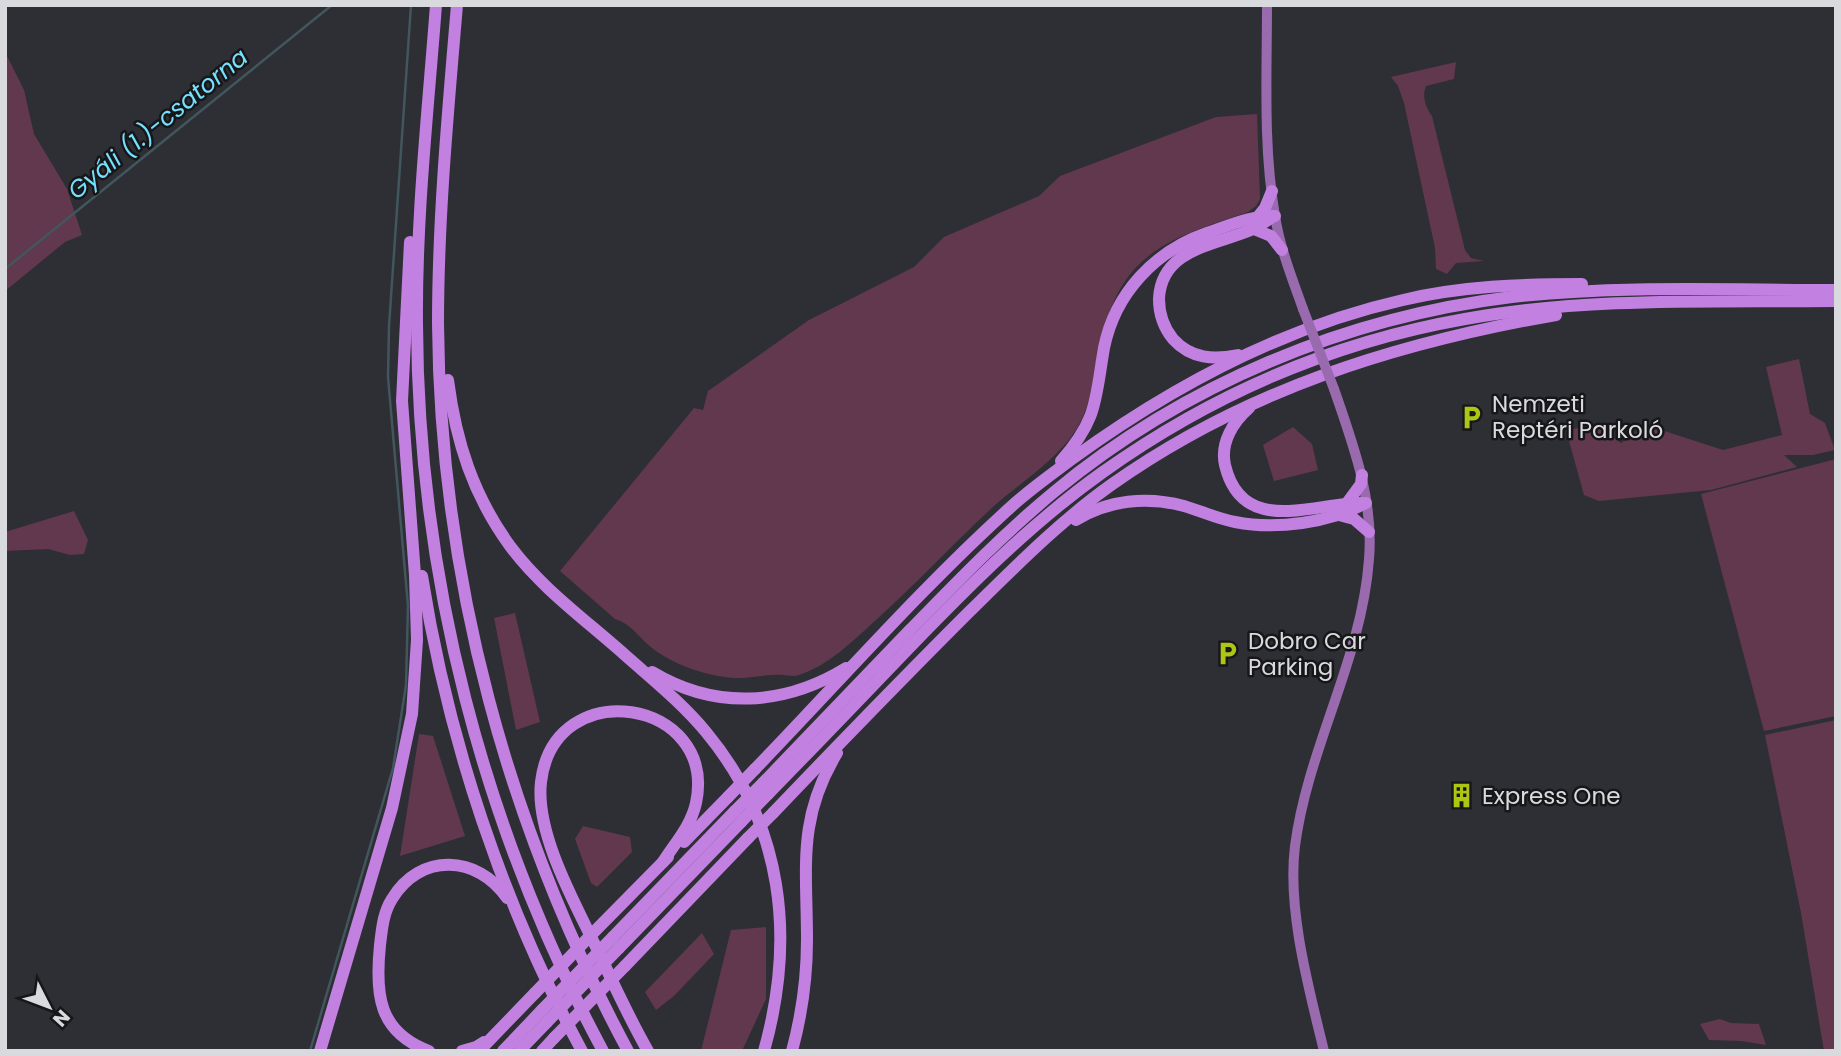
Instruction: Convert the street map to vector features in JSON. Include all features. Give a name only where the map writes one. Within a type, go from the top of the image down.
[{"type":"highway","points":[[436,5],[422,180],[417,289],[418,377],[428,497],[448,622],[473,728],[506,834],[557,960],[603,1051]]},
{"type":"highway","points":[[457,5],[444,172],[438,324],[443,430],[451,508],[474,640],[493,717],[541,864],[572,940],[628,1051]]},
{"type":"highway","points":[[320,1051],[392,808],[408,737],[417,640],[402,363],[413,210],[422,180]]},
{"type":"highway","points":[[1045,479],[1081,439],[1094,409],[1104,346],[1112,321],[1127,292],[1150,266],[1170,249],[1195,238],[1255,223],[1272,191]]},
{"type":"highway","points":[[1251,352],[1212,358],[1190,352],[1169,334],[1164,325],[1159,305],[1160,292],[1167,272],[1183,256],[1275,216]]},
{"type":"highway","points":[[1255,223],[1271,236],[1282,250]]},
{"type":"highway","points":[[480,1051],[972,544],[1045,479],[1103,436],[1153,404],[1251,352],[1290,335],[1404,299],[1506,286],[1553,284],[1628,285],[1645,296],[1836,302]]},
{"type":"highway","points":[[503,1051],[545,1016],[766,788],[1023,537],[1101,474],[1194,414],[1298,365],[1405,331],[1510,312],[1645,296],[1836,290]]},
{"type":"highway","points":[[542,1051],[868,715],[1053,532],[1110,486],[1153,456],[1208,424],[1260,399],[1347,366],[1438,339],[1565,313],[1622,309],[1645,296]]},
{"type":"highway","points":[[438,324],[454,426],[467,466],[486,509],[511,548],[591,628],[676,701],[705,730],[734,772],[752,805],[773,867],[781,913],[781,955],[772,1019],[764,1051]]},
{"type":"highway","points":[[1260,399],[1239,417],[1227,436],[1224,447],[1228,476],[1238,494],[1257,507],[1276,512],[1299,512],[1347,503],[1366,503]]},
{"type":"highway","points":[[1347,503],[1361,484],[1362,475]]},
{"type":"highway","points":[[1053,532],[1094,510],[1120,502],[1171,503],[1230,521],[1258,524],[1290,523],[1338,515],[1366,503]]},
{"type":"highway","points":[[410,506],[426,603],[444,685],[466,765],[516,912],[582,1051]]},
{"type":"highway","points":[[1338,515],[1354,519],[1369,532]]},
{"type":"highway","points":[[622,653],[671,683],[712,697],[735,700],[772,698],[796,692],[821,682],[862,655]]},
{"type":"highway","points":[[648,1051],[564,877],[545,822],[541,784],[545,764],[555,744],[578,722],[603,711],[638,712],[666,724],[685,745],[697,775],[696,805],[688,825],[663,862]]},
{"type":"highway","points":[[792,1051],[806,974],[805,860],[811,808],[818,787],[836,753],[868,715]]},
{"type":"highway","points":[[429,1051],[411,1044],[394,1028],[384,1013],[378,990],[382,926],[391,900],[400,887],[416,874],[426,869],[453,865],[471,868],[489,877],[502,890],[516,912]]},
{"type":"highway","points":[[519,1051],[545,1016]]},
{"type":"highway","points":[[462,1051],[476,1047],[500,1030]]},
{"type":"main road","points":[[1267,5],[1266,107],[1275,216],[1282,250],[1334,389],[1362,475],[1369,532],[1370,557],[1359,626],[1306,789],[1295,848],[1294,894],[1297,922],[1324,1051]]},
{"type":"shaded area","points":[[5,52],[24,90],[34,134],[67,189],[82,235],[65,242],[5,291]]},
{"type":"shaded area","points":[[1456,62],[1454,79],[1426,86],[1424,98],[1432,116],[1465,250],[1471,258],[1484,261],[1456,263],[1447,274],[1436,269],[1435,248],[1404,103],[1398,86],[1391,77]]},
{"type":"shaded area","points":[[1257,114],[1260,199],[1256,206],[1248,212],[1169,243],[1133,271],[1119,292],[1108,317],[1089,401],[1081,421],[1068,441],[1059,452],[994,506],[868,628],[830,659],[795,676],[736,678],[692,669],[670,660],[652,648],[560,571],[694,408],[703,410],[708,391],[809,320],[914,267],[944,237],[1039,196],[1060,176],[1216,117]]},
{"type":"shaded area","points":[[1799,359],[1810,414],[1825,423],[1835,450],[1813,455],[1784,455],[1797,467],[1711,490],[1599,501],[1584,495],[1566,430],[1596,425],[1621,443],[1646,425],[1723,450],[1782,435],[1766,367]]},
{"type":"shaded area","points":[[1293,427],[1312,444],[1318,470],[1274,481],[1263,445]]},
{"type":"shaded area","points":[[1836,459],[1836,716],[1764,731],[1701,494]]},
{"type":"shaded area","points":[[74,511],[88,540],[84,554],[70,555],[48,549],[5,551],[5,532]]},
{"type":"shaded area","points":[[515,613],[540,722],[516,730],[494,618]]},
{"type":"shaded area","points":[[1836,720],[1836,1051],[1824,1051],[1801,913],[1765,735]]},
{"type":"shaded area","points":[[419,734],[433,736],[465,836],[400,856]]},
{"type":"shaded area","points":[[583,826],[630,837],[632,852],[597,887],[591,883],[575,839]]},
{"type":"shaded area","points":[[766,927],[766,999],[742,1051],[701,1051],[731,930]]},
{"type":"shaded area","points":[[702,933],[714,954],[674,996],[656,1010],[645,992]]},
{"type":"shaded area","points":[[1720,1019],[1731,1023],[1759,1024],[1766,1045],[1709,1040],[1700,1024]]},
{"type":"waterway","name":"Gyáli (1.)-csatorna","points":[[5,269],[332,5]]},
{"type":"waterway","points":[[310,1051],[393,768],[406,685],[408,606],[388,377],[389,326],[411,5]]},
{"type":"place","name":"Nemzeti Reptéri Parkoló","points":[[1472,417]]},
{"type":"place","name":"Dobro Car Parking","points":[[1228,654]]},
{"type":"place","name":"Express One","points":[[1462,796]]}]
